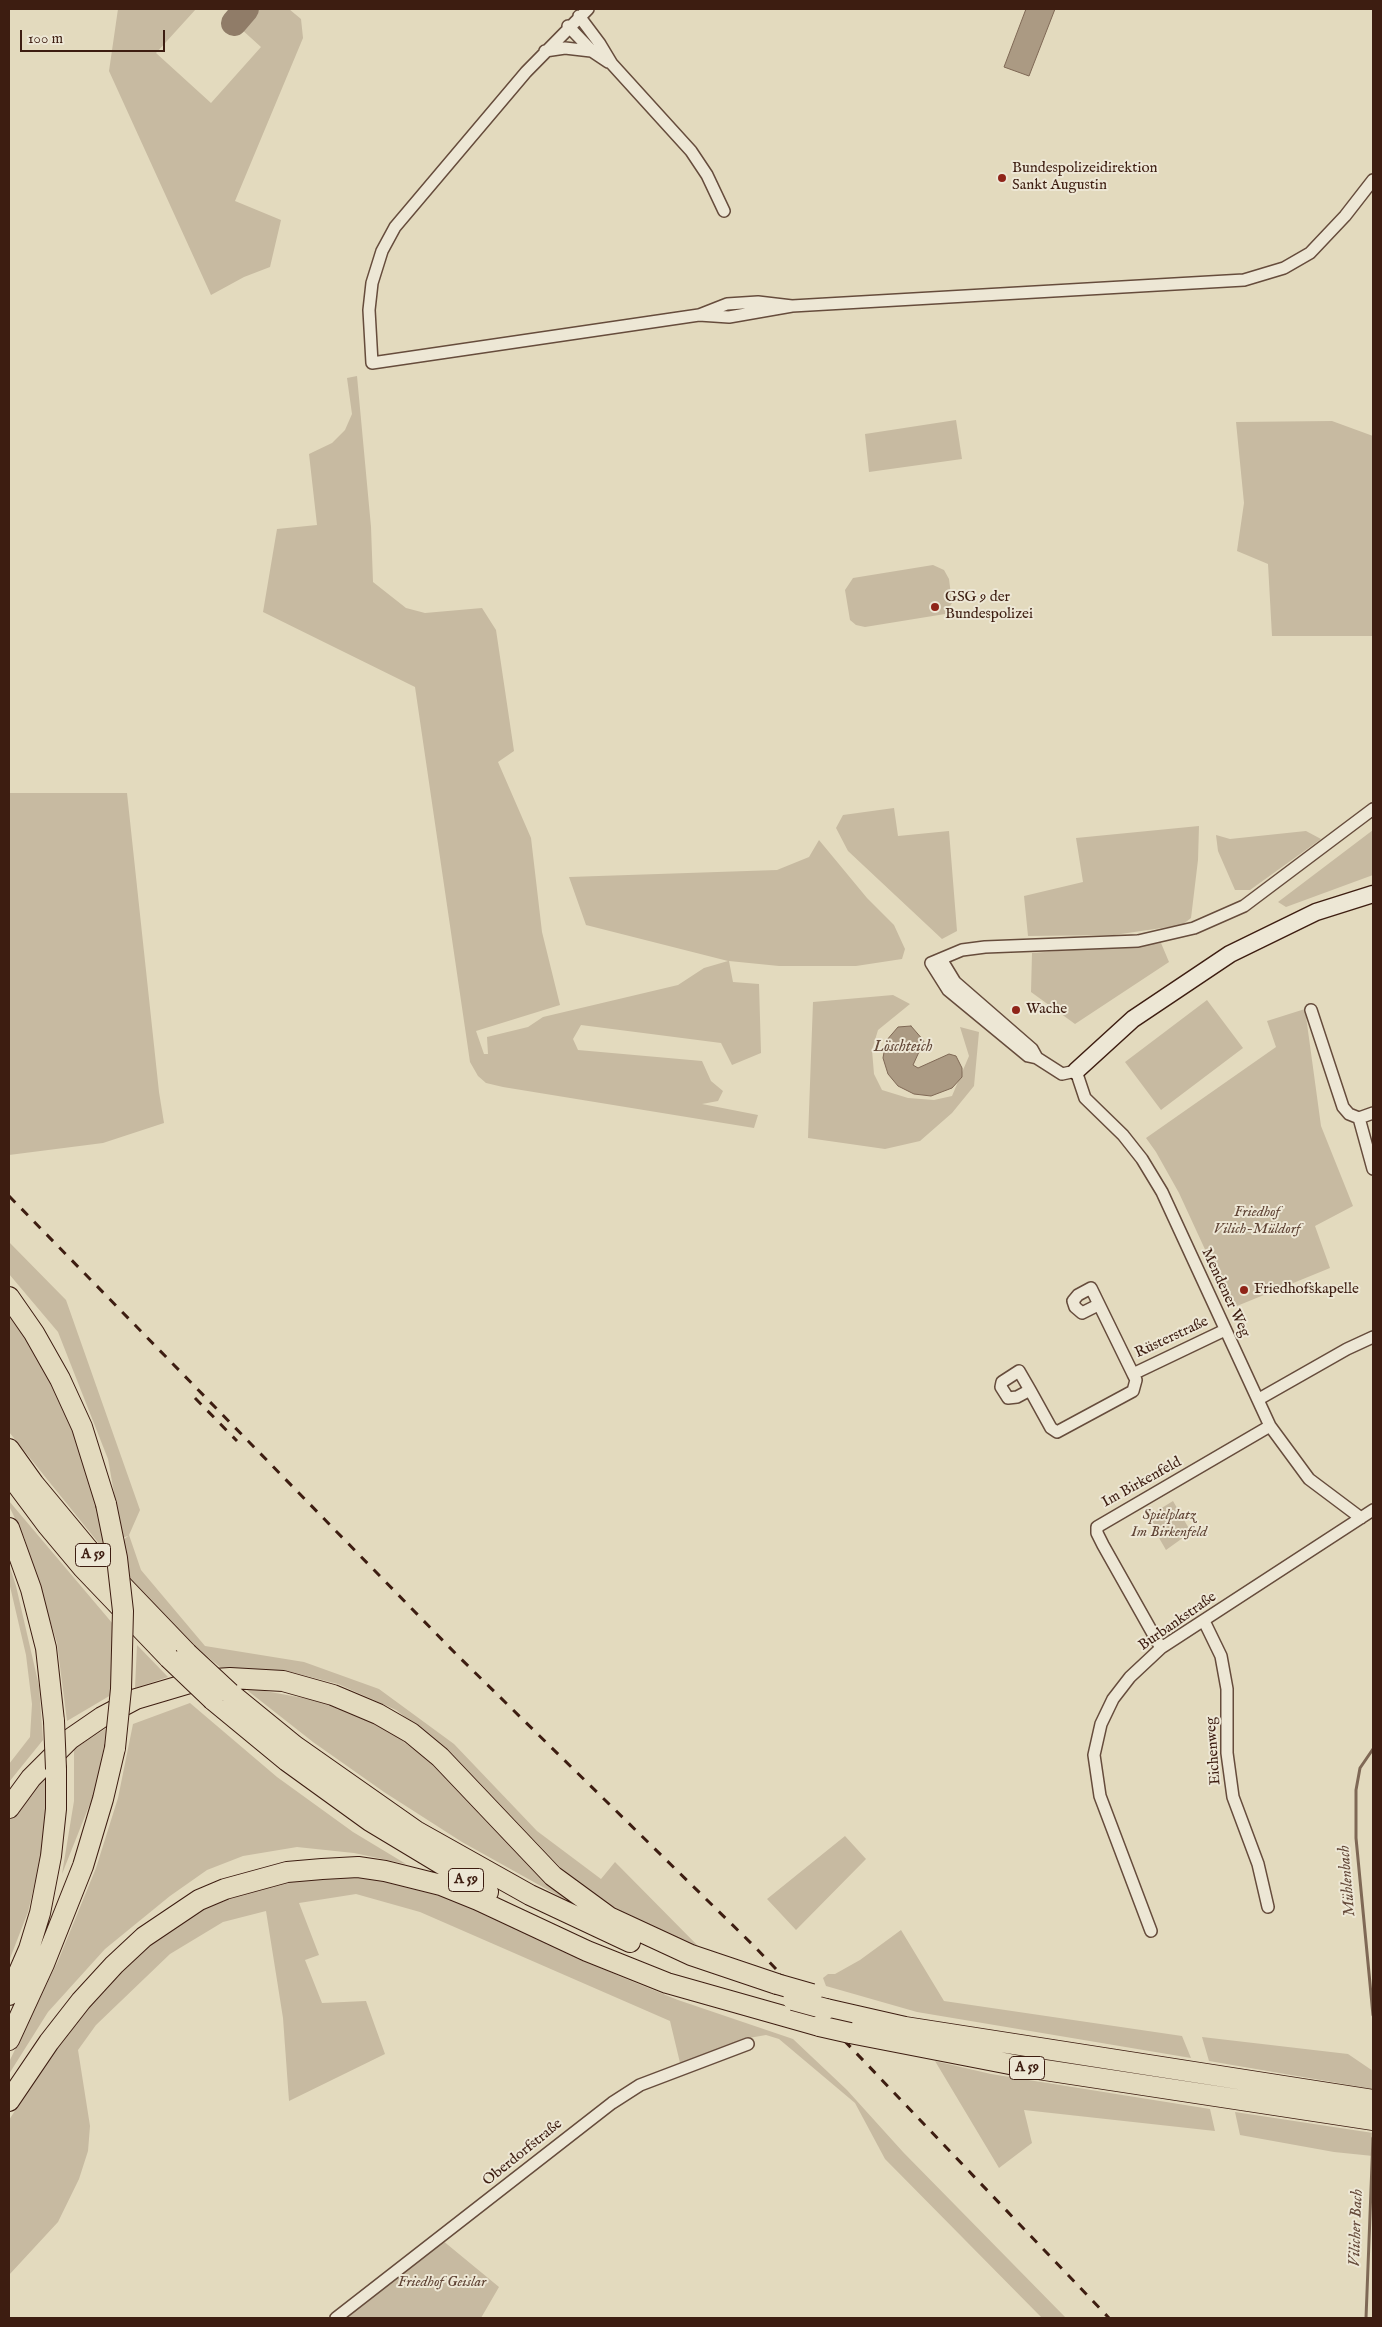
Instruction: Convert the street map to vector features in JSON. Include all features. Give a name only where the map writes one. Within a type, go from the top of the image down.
[{"type":"highway","points":[[9,1297],[60,1379],[82,1427],[106,1504],[117,1558],[123,1610],[121,1689],[114,1748],[103,1799],[84,1866],[44,1964],[9,2040]]},
{"type":"highway","name":"A 59","points":[[9,1449],[93,1555],[178,1656]]},
{"type":"highway","name":"A 59","points":[[9,1474],[47,1525],[83,1568],[328,1792],[370,1821],[460,1877],[598,1948],[766,1999],[797,2020],[823,2017],[905,2027],[1222,2078],[1373,2100]]},
{"type":"highway","points":[[9,1528],[31,1589],[46,1648],[54,1721],[56,1770],[56,1809],[52,1856],[42,1903],[29,1949],[9,1995]]},
{"type":"highway","points":[[9,1808],[32,1778],[70,1739],[102,1717],[136,1699],[200,1680],[230,1678],[283,1681],[333,1695],[378,1714],[411,1733],[440,1758],[553,1876],[584,1900],[630,1929],[723,1967],[747,1980],[766,1999]]},
{"type":"highway","name":"A 59","points":[[222,1696],[296,1746],[351,1787],[461,1858],[530,1895],[600,1929],[667,1957],[747,1980]]},
{"type":"highway","points":[[9,2101],[49,2042],[81,2001],[114,1965],[144,1937],[199,1900],[252,1880],[287,1872],[358,1867],[385,1871],[440,1885],[624,1967],[688,1991],[766,1999],[802,1997],[907,2017],[971,2038]]},
{"type":"highway","name":"A 59","points":[[802,1997],[823,2017],[850,2033],[1016,2066],[1206,2097],[1373,2120]]},
{"type":"street","points":[[724,211],[707,175],[691,151],[612,64],[583,12],[545,51],[412,204],[388,240],[378,261],[370,296],[372,363],[699,315],[729,317],[792,306],[1244,280],[1284,268],[1303,258],[1325,238],[1373,180]]},
{"type":"street","points":[[568,26],[593,52],[612,64]]},
{"type":"street","points":[[545,51],[573,48],[593,52]]},
{"type":"street","points":[[1360,196],[1373,194]]},
{"type":"street","points":[[1373,809],[1244,906],[1194,928],[1138,941],[985,946],[962,950],[936,961],[983,1013],[1010,1036],[1028,1056],[1037,1058],[1062,1074],[1068,1074],[1076,1071],[1133,1019],[1230,954],[1316,912],[1373,894]]},
{"type":"street","points":[[1312,1010],[1343,1107],[1349,1114],[1359,1118],[1373,1113]]},
{"type":"street","name":"Mendener Weg","points":[[1076,1071],[1085,1098],[1123,1135],[1142,1159],[1162,1192],[1270,1426],[1309,1479],[1361,1518]]},
{"type":"street","points":[[1359,1118],[1373,1169]]},
{"type":"street","name":"Rüsterstraße","points":[[1030,1390],[1051,1428],[1057,1432],[1133,1390],[1136,1380],[1098,1305]]},
{"type":"street","name":"Rüsterstraße","points":[[1133,1374],[1225,1330]]},
{"type":"street","points":[[1259,1399],[1347,1348],[1373,1337]]},
{"type":"street","name":"Im Birkenfeld","points":[[1161,1648],[1103,1545],[1097,1533],[1097,1527],[1270,1426]]},
{"type":"street","name":"Burbankstraße","points":[[1151,1931],[1100,1796],[1094,1755],[1101,1724],[1113,1699],[1130,1677],[1161,1648],[1373,1510]]},
{"type":"street","name":"Eichenweg","points":[[1204,1621],[1221,1656],[1227,1689],[1227,1753],[1233,1797],[1258,1864],[1268,1907]]},
{"type":"street","name":"Oberdorfstraße","points":[[336,2318],[612,2103],[640,2085],[748,2044]]},
{"type":"green space","points":[[118,9],[196,9],[156,53],[211,103],[261,47],[240,28],[257,9],[289,9],[301,19],[303,38],[235,201],[281,220],[270,267],[244,277],[211,295],[109,71]]},
{"type":"green space","points":[[357,376],[371,527],[373,582],[406,608],[425,613],[482,608],[496,630],[514,751],[498,762],[531,838],[542,932],[560,1005],[476,1031],[484,1054],[488,1054],[487,1037],[528,1027],[543,1017],[678,985],[704,968],[728,961],[586,925],[569,877],[777,870],[809,857],[819,840],[867,898],[894,925],[905,949],[902,959],[856,966],[779,966],[729,961],[733,982],[759,984],[761,1053],[732,1065],[721,1043],[581,1025],[573,1039],[578,1050],[702,1061],[711,1081],[723,1091],[718,1101],[702,1104],[758,1115],[754,1128],[503,1087],[486,1083],[478,1076],[470,1062],[415,687],[263,612],[277,529],[317,525],[309,454],[332,443],[345,430],[352,414],[347,378]]},
{"type":"green space","points":[[956,420],[962,459],[869,472],[865,434]]},
{"type":"green space","points":[[1332,421],[1373,436],[1373,636],[1272,636],[1268,564],[1237,551],[1244,503],[1236,422]]},
{"type":"green space","points":[[933,565],[944,570],[949,579],[952,603],[945,614],[865,627],[856,625],[850,620],[845,590],[853,578]]},
{"type":"green space","points":[[9,793],[127,793],[159,1092],[164,1123],[103,1143],[9,1155]]},
{"type":"green space","points":[[894,808],[898,836],[949,831],[957,931],[942,939],[848,851],[836,828],[843,815]]},
{"type":"green space","points":[[1199,826],[1198,860],[1191,918],[1182,925],[1114,935],[1028,936],[1024,896],[1083,882],[1076,838]]},
{"type":"green space","points":[[1373,830],[1373,875],[1286,907],[1278,902]]},
{"type":"green space","points":[[1306,831],[1321,839],[1250,890],[1235,890],[1218,851],[1216,835],[1230,839]]},
{"type":"green space","points":[[1161,943],[1169,962],[1075,1024],[1031,992],[1032,953]]},
{"type":"green space","points":[[893,995],[910,1004],[878,1030],[872,1050],[874,1074],[882,1090],[908,1098],[934,1100],[952,1096],[969,1056],[960,1027],[979,1032],[974,1086],[952,1113],[920,1141],[885,1149],[808,1138],[813,1002]]},
{"type":"green space","points":[[1207,1000],[1243,1048],[1161,1110],[1125,1062]]},
{"type":"green space","name":"Friedhof Vilich-Müldorf","points":[[1305,1009],[1321,1126],[1353,1206],[1315,1226],[1330,1268],[1232,1308],[1179,1193],[1146,1138],[1276,1047],[1267,1021]]},
{"type":"green space","points":[[9,1242],[66,1300],[140,1510],[129,1535],[141,1570],[205,1646],[304,1662],[379,1689],[454,1744],[537,1831],[601,1879],[615,1862],[700,1948],[675,1938],[606,1903],[561,1868],[450,1752],[396,1710],[338,1684],[287,1671],[221,1668],[165,1621],[132,1584],[121,1542],[128,1536],[122,1538],[108,1459],[58,1332],[9,1274]]},
{"type":"green space","points":[[9,1312],[39,1354],[87,1466],[109,1556],[9,1432]]},
{"type":"green space","points":[[9,1501],[113,1624],[111,1695],[67,1721],[57,1643],[24,1537],[9,1506]]},
{"type":"green space","name":"Spielplatz Im Birkenfeld","points":[[1173,1501],[1191,1532],[1166,1550],[1147,1517]]},
{"type":"green space","points":[[9,1564],[16,1586],[39,1686],[43,1740],[9,1782],[9,1764],[30,1737],[32,1704],[26,1655],[9,1582]]},
{"type":"green space","points":[[137,1645],[168,1677],[135,1688]]},
{"type":"green space","points":[[243,1687],[331,1703],[386,1728],[440,1770],[540,1877],[575,1905],[462,1842],[384,1792],[313,1742]]},
{"type":"green space","points":[[190,1703],[277,1777],[353,1832],[406,1864],[354,1853],[297,1847],[243,1856],[207,1870],[170,1896],[105,1949],[48,2012],[9,2074],[9,2062],[58,1961],[96,1868],[118,1798],[133,1724]]},
{"type":"green space","points":[[108,1727],[95,1791],[62,1874],[74,1801],[74,1749]]},
{"type":"green space","points":[[48,1772],[48,1815],[40,1861],[28,1912],[9,1961],[9,1821],[30,1790]]},
{"type":"green space","points":[[845,1836],[866,1859],[796,1930],[767,1899]]},
{"type":"green space","points":[[348,1877],[374,1879],[447,1897],[619,1976],[678,2000],[793,2039],[847,2090],[903,2152],[1066,2318],[1042,2318],[885,2159],[855,2103],[779,2039],[766,2035],[743,2039],[681,2067],[670,2021],[420,1912],[356,1894],[299,1903],[319,1955],[305,1960],[322,2003],[366,2001],[385,2054],[289,2101],[283,2018],[266,1911],[223,1922],[170,1954],[96,2025],[78,2050],[90,2126],[88,2151],[79,2179],[58,2222],[9,2275],[9,2120],[43,2067],[103,1989],[156,1939],[220,1899],[301,1878]]},
{"type":"green space","points":[[901,1930],[944,2001],[1182,2036],[1191,2058],[917,2012],[826,1986],[823,1978],[828,1974],[835,1974],[860,1960]]},
{"type":"green space","points":[[1202,2037],[1348,2054],[1373,2071],[1373,2089],[1209,2061]]},
{"type":"green space","points":[[935,2061],[991,2074],[1210,2109],[1215,2131],[1024,2110],[1032,2143],[999,2168]]},
{"type":"green space","points":[[1235,2112],[1373,2133],[1373,2156],[1334,2152],[1240,2135]]},
{"type":"green space","name":"Friedhof Geislar","points":[[442,2240],[499,2287],[481,2318],[344,2318]]},
{"type":"water","points":[[1026,9],[1055,9],[1029,76],[1004,67]]},
{"type":"water","name":"Löschteich","points":[[911,1026],[924,1041],[913,1065],[918,1068],[949,1054],[956,1056],[962,1068],[962,1077],[952,1088],[931,1096],[914,1094],[898,1086],[888,1074],[883,1058],[886,1041],[898,1027]]},
{"type":"waterway","name":"Mühlenbach","points":[[1373,1749],[1360,1768],[1356,1790],[1356,1838],[1373,2015]]},
{"type":"waterway","name":"Vilicher Bach","points":[[1366,2318],[1373,2138]]},
{"type":"taxiway","points":[[234,23],[246,9]]},
{"type":"railway","points":[[9,1196],[456,1654],[756,1948],[1109,2318]]},
{"type":"railway","points":[[195,1398],[237,1441]]},
{"type":"place","name":"Bundespolizeidirektion Sankt Augustin","points":[[1002,178]]},
{"type":"place","name":"GSG 9 der Bundespolizei","points":[[935,607]]},
{"type":"place","name":"Wache","points":[[1016,1010]]},
{"type":"place","name":"Friedhofskapelle","points":[[1244,1290]]}]
